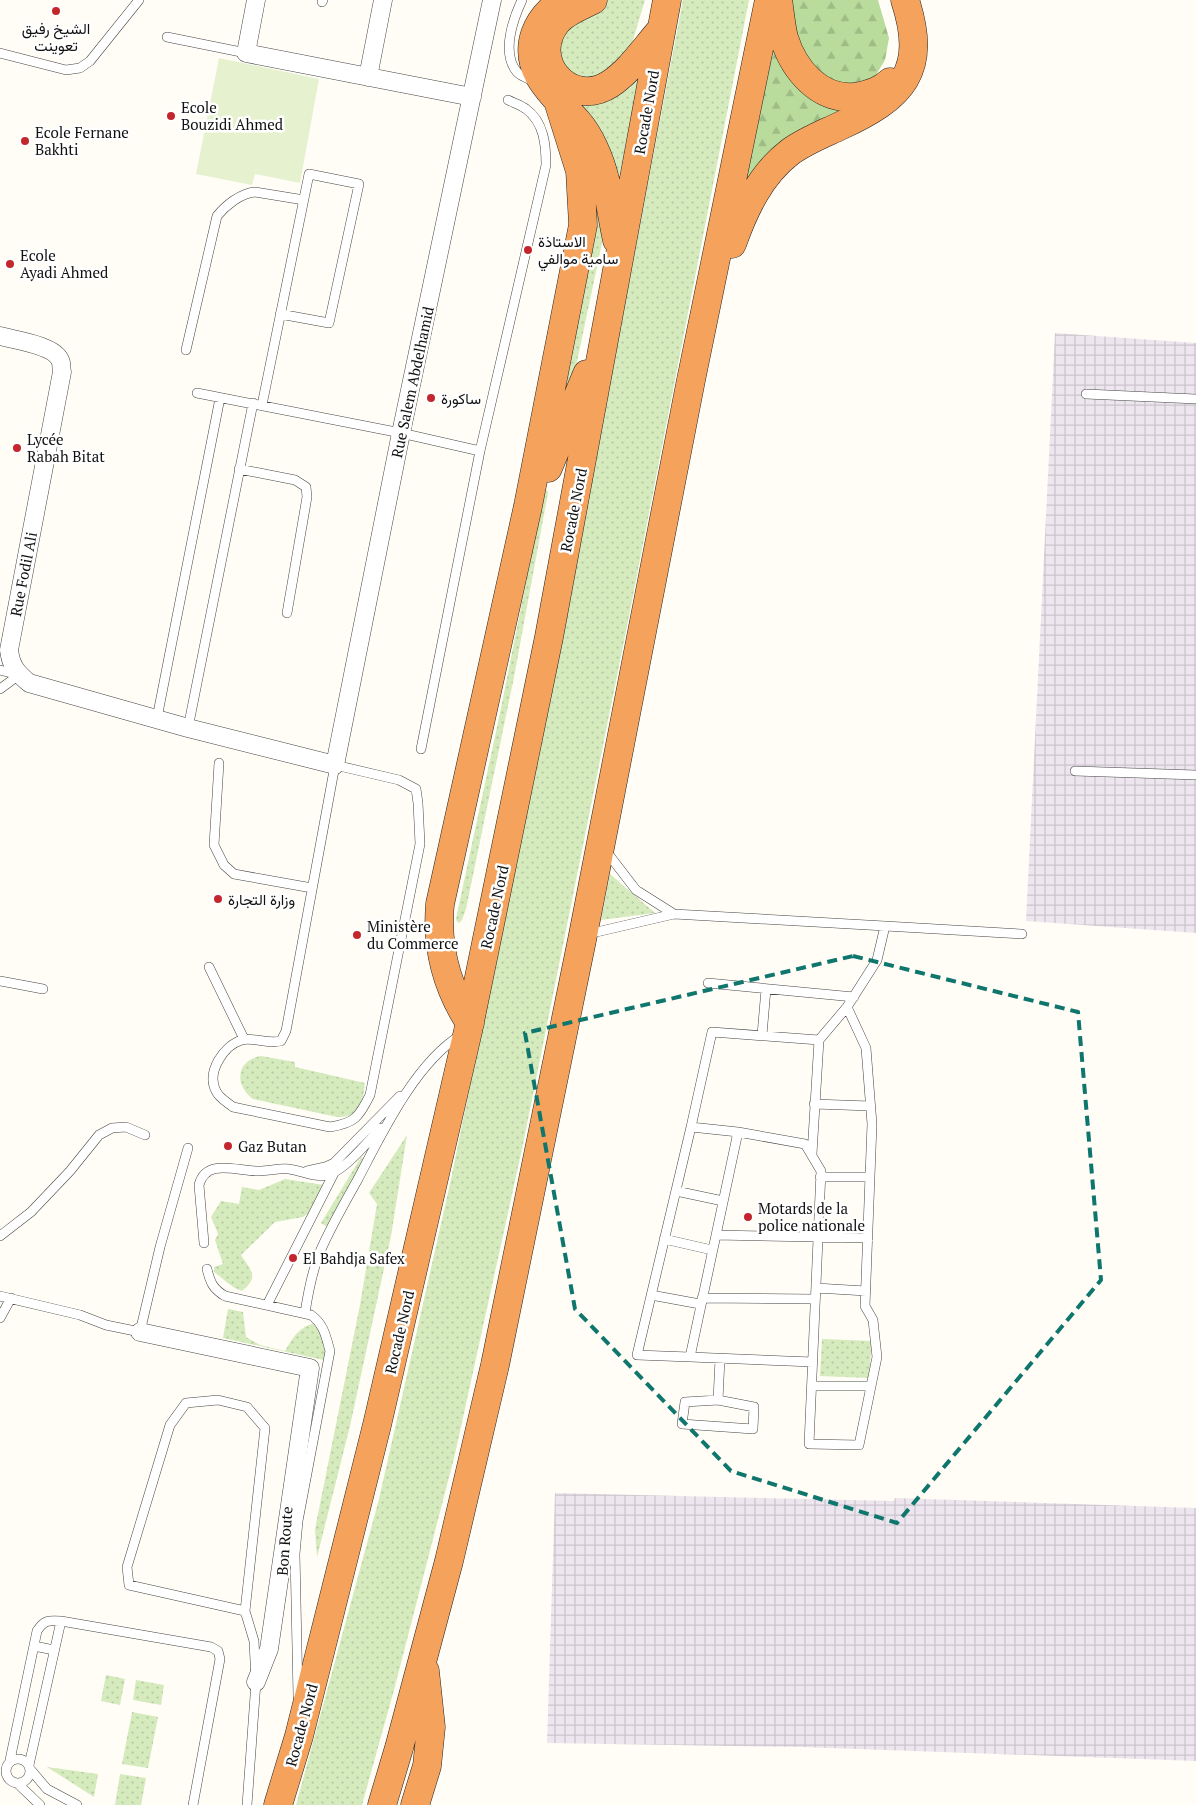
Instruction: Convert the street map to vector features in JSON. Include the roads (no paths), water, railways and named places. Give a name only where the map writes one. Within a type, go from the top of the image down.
[{"type":"highway","points":[[469,1027],[453,994],[442,960],[438,923],[440,904],[528,506],[583,225],[580,171],[551,94],[534,66],[532,54],[533,40],[537,30],[550,10],[564,0]]},
{"type":"highway","points":[[592,0],[566,14],[557,22],[547,44],[547,57],[550,68],[556,78],[576,89],[587,92],[610,84],[622,74],[661,30]]},
{"type":"highway","name":"Rocade Nord","points":[[278,1805],[299,1736],[377,1425],[469,1027],[550,637],[667,0]]},
{"type":"highway","points":[[382,1805],[449,1561],[495,1365],[583,935],[691,380],[768,0]]},
{"type":"highway","points":[[778,0],[784,37],[797,66],[808,80],[819,89],[834,95],[849,97],[863,96],[889,84],[902,62],[904,46],[902,30],[894,0]]},
{"type":"highway","points":[[691,380],[739,223],[764,178],[776,164],[805,142],[859,117],[890,97],[901,84],[909,70],[914,55],[915,39],[905,0]]},
{"type":"highway","points":[[551,94],[578,123],[594,148],[608,186],[610,209],[620,254]]},
{"type":"highway","points":[[528,506],[552,459],[609,320]]},
{"type":"highway","points":[[415,1805],[427,1766],[431,1727],[424,1655]]},
{"type":"street","points":[[256,0],[246,53],[472,97]]},
{"type":"street","points":[[368,77],[383,0]]},
{"type":"street","name":"Rue Salem Abdelhamid","points":[[335,766],[401,433],[492,0]]},
{"type":"street","name":"Rue Fodil Ali","points":[[0,336],[52,351],[60,359],[62,372],[9,650],[10,662],[19,675]]},
{"type":"street","points":[[19,675],[29,683],[188,728],[335,766]]},
{"type":"street","points":[[140,1332],[310,1368],[269,1649],[256,1682]]},
{"type":"lane","points":[[0,53],[66,70],[80,68],[90,61],[140,0]]},
{"type":"lane","points":[[522,0],[515,16],[509,42],[513,64],[517,72],[551,94]]},
{"type":"lane","points":[[167,37],[246,53]]},
{"type":"lane","points":[[421,749],[480,451],[546,165],[546,142],[538,123],[527,110],[508,100]]},
{"type":"lane","points":[[188,728],[240,469],[280,314],[309,174],[359,184],[329,322],[280,314]]},
{"type":"lane","points":[[186,350],[217,216],[223,208],[247,192],[304,200]]},
{"type":"lane","points":[[197,393],[401,433],[480,451]]},
{"type":"lane","points":[[1086,394],[1196,399]]},
{"type":"lane","points":[[156,718],[220,398]]},
{"type":"lane","points":[[240,469],[295,480],[306,487],[308,497],[287,614]]},
{"type":"lane","points":[[0,670],[19,675]]},
{"type":"lane","points":[[0,689],[19,675]]},
{"type":"lane","points":[[219,763],[214,845],[224,865],[234,874],[312,888]]},
{"type":"lane","points":[[335,766],[398,780],[416,788],[420,844],[370,1095],[362,1112],[346,1125],[330,1127],[233,1106],[222,1099],[215,1090],[213,1078],[216,1065],[223,1053],[231,1045],[244,1039],[272,1043],[281,1041],[286,1031],[312,888],[335,766]]},
{"type":"lane","points":[[1075,771],[1196,775]]},
{"type":"lane","points":[[600,844],[636,890],[674,914]]},
{"type":"lane","points":[[583,935],[674,914],[1022,934]]},
{"type":"lane","points":[[812,1155],[819,1040],[847,1007],[877,960],[885,926]]},
{"type":"lane","points":[[209,967],[244,1039]]},
{"type":"lane","points":[[0,981],[44,989]]},
{"type":"lane","points":[[708,983],[854,997]]},
{"type":"lane","points":[[762,1035],[766,989]]},
{"type":"lane","points":[[691,1126],[805,1144],[821,1171],[809,1444],[859,1445],[877,1357],[873,1320],[865,1306],[872,1124],[866,1048],[847,1007]]},
{"type":"lane","points":[[267,1305],[334,1173],[356,1154],[389,1118],[439,1052],[469,1027]]},
{"type":"lane","points":[[813,1362],[637,1355],[712,1032],[819,1040]]},
{"type":"lane","points":[[298,1171],[316,1170],[334,1163],[421,1074]]},
{"type":"lane","points":[[814,1104],[870,1106]]},
{"type":"lane","points":[[207,1269],[210,1282],[218,1292],[225,1296],[305,1314],[308,1290],[319,1254],[389,1118]]},
{"type":"lane","points":[[0,1236],[31,1212],[70,1171],[99,1135],[112,1128],[126,1127],[145,1135]]},
{"type":"lane","points":[[690,1357],[738,1132]]},
{"type":"lane","points":[[0,1296],[80,1315],[106,1324],[140,1332],[160,1247],[188,1148]]},
{"type":"lane","points":[[204,1243],[199,1185],[205,1173],[217,1168],[257,1172],[287,1169],[322,1176],[334,1173]]},
{"type":"lane","points":[[820,1177],[870,1177]]},
{"type":"lane","points":[[676,1191],[723,1201]]},
{"type":"lane","points":[[716,1235],[868,1238]]},
{"type":"lane","points":[[664,1239],[712,1250]]},
{"type":"lane","points":[[816,1288],[866,1291]]},
{"type":"lane","points":[[651,1295],[701,1301],[815,1299]]},
{"type":"lane","points":[[0,1318],[11,1298]]},
{"type":"lane","name":"Bon Route","points":[[299,1736],[296,1546],[302,1492],[330,1351],[320,1323],[311,1315],[305,1314]]},
{"type":"lane","points":[[718,1400],[720,1359]]},
{"type":"lane","points":[[812,1386],[871,1386]]},
{"type":"lane","points":[[246,1611],[129,1585],[127,1567],[170,1425],[186,1403],[218,1400],[248,1408],[265,1428],[246,1611],[254,1640],[256,1682],[247,1805]]},
{"type":"lane","points":[[718,1400],[754,1407],[753,1429],[682,1424],[685,1402],[718,1400]]},
{"type":"lane","points":[[40,1805],[3,1774],[10,1760],[37,1630],[49,1620],[211,1647],[218,1651],[220,1659],[193,1805]]},
{"type":"lane","points":[[16,1783],[27,1780],[60,1622]]},
{"type":"lane","points":[[34,1646],[54,1650]]},
{"type":"lane","points":[[10,1760],[18,1758],[26,1761],[47,1789],[77,1805]]},
{"type":"place","name":"الشيخ رفيق تعوينت","points":[[56,11]]},
{"type":"place","name":"Ecole Bouzidi Ahmed","points":[[171,116]]},
{"type":"place","name":"Ecole Fernane Bakhti","points":[[25,141]]},
{"type":"place","name":"الاستاذة سامية موالفي","points":[[528,250]]},
{"type":"place","name":"Ecole Ayadi Ahmed","points":[[10,264]]},
{"type":"place","name":"ساكورة","points":[[431,398]]},
{"type":"place","name":"Lycée Rabah Bitat","points":[[17,448]]},
{"type":"place","name":"وزارة التجارة","points":[[218,899]]},
{"type":"place","name":"Ministère du Commerce","points":[[357,935]]},
{"type":"place","name":"Gaz Butan","points":[[228,1146]]},
{"type":"place","name":"Motards de la police nationale","points":[[748,1217]]},
{"type":"place","name":"El Bahdja Safex","points":[[293,1258]]}]
